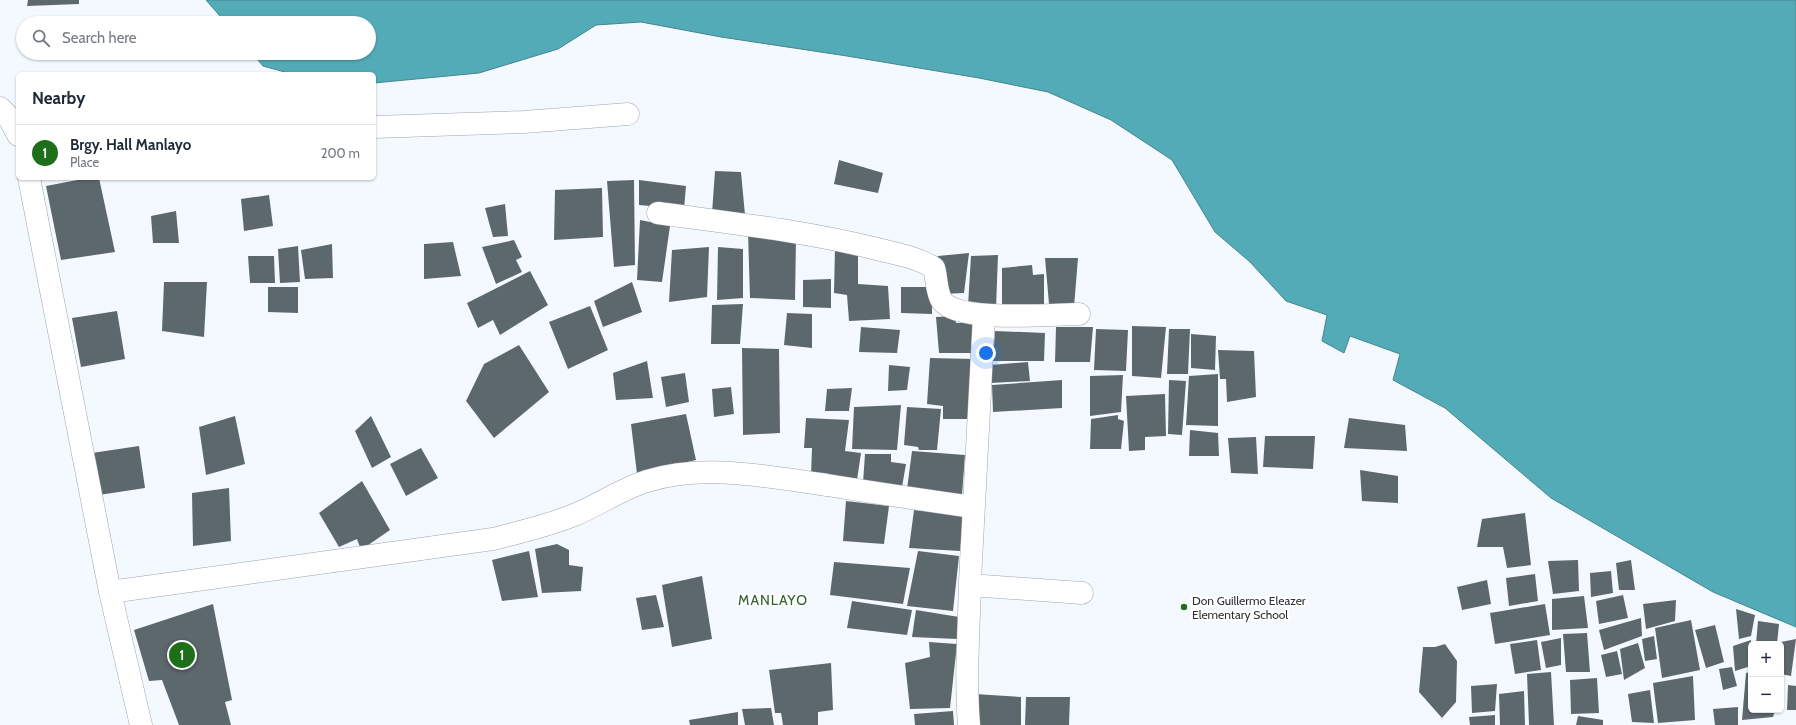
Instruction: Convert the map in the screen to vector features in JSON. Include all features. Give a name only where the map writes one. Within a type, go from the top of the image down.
[{"type":"street","points":[[0,108],[8,116],[16,131]]},
{"type":"street","points":[[376,127],[524,122],[628,114]]},
{"type":"street","points":[[30,180],[110,592],[141,725]]},
{"type":"street","points":[[658,213],[781,230],[846,242],[916,259],[934,268],[941,300],[947,306],[957,310],[984,316],[1079,314]]},
{"type":"street","points":[[969,725],[967,702],[967,664],[973,507],[984,316]]},
{"type":"street","points":[[110,592],[492,539],[543,527],[575,515],[616,493],[647,481],[682,474],[718,472],[762,476],[973,507]]},
{"type":"street","points":[[970,585],[1082,593]]},
{"type":"water","points":[[206,0],[1796,0],[1796,627],[1713,592],[1551,498],[1445,408],[1393,380],[1400,354],[1350,336],[1344,353],[1322,341],[1327,315],[1286,301],[1250,262],[1215,232],[1172,160],[1111,120],[1048,92],[979,78],[721,37],[641,22],[596,25],[558,49],[479,73],[376,83],[376,72],[285,72],[263,66],[258,60],[376,60],[376,16],[220,16]]},
{"type":"building","points":[[28,0],[79,0],[79,4],[27,6]]},
{"type":"building","points":[[839,160],[883,173],[878,193],[834,184]]},
{"type":"building","points":[[715,171],[741,172],[745,215],[712,213]]},
{"type":"building","points":[[78,180],[99,180],[115,252],[61,260],[46,186]]},
{"type":"building","points":[[634,180],[635,265],[614,267],[607,181]]},
{"type":"building","points":[[639,180],[686,186],[684,209],[639,205]]},
{"type":"building","points":[[602,188],[603,237],[554,240],[555,190]]},
{"type":"building","points":[[269,195],[273,226],[244,231],[241,199]]},
{"type":"building","points":[[505,204],[508,236],[493,237],[485,208]]},
{"type":"building","points":[[176,211],[179,243],[153,243],[151,216]]},
{"type":"building","points":[[640,220],[670,226],[662,282],[637,280]]},
{"type":"building","points":[[748,232],[796,239],[795,300],[750,298]]},
{"type":"building","points":[[514,240],[522,257],[516,260],[522,272],[496,284],[482,247]]},
{"type":"building","points":[[453,242],[461,276],[424,279],[424,244]]},
{"type":"building","points":[[332,244],[333,278],[305,279],[301,250]]},
{"type":"building","points":[[298,246],[300,282],[280,283],[278,249]]},
{"type":"building","points":[[709,247],[707,297],[669,302],[672,250]]},
{"type":"building","points":[[718,247],[743,249],[743,298],[717,300]]},
{"type":"building","points":[[835,248],[858,250],[858,284],[888,286],[890,319],[849,321],[847,295],[834,293]]},
{"type":"building","points":[[969,253],[964,293],[943,294],[938,267],[938,256]]},
{"type":"building","points":[[998,255],[996,308],[968,306],[971,256]]},
{"type":"building","points":[[248,256],[274,256],[275,283],[250,283]]},
{"type":"building","points":[[1045,258],[1078,258],[1074,307],[1049,304]]},
{"type":"building","points":[[1032,265],[1033,275],[1044,274],[1044,311],[1002,311],[1002,268]]},
{"type":"building","points":[[530,271],[548,305],[500,335],[493,320],[478,328],[467,303]]},
{"type":"building","points":[[831,279],[831,308],[803,307],[803,280]]},
{"type":"building","points":[[164,282],[207,282],[204,337],[162,331]]},
{"type":"building","points":[[632,282],[642,312],[603,327],[594,301]]},
{"type":"building","points":[[268,287],[298,287],[298,313],[268,312]]},
{"type":"building","points":[[901,287],[932,287],[932,314],[901,313]]},
{"type":"building","points":[[743,304],[740,344],[711,344],[712,305]]},
{"type":"building","points":[[590,306],[608,350],[568,369],[549,322]]},
{"type":"building","points":[[117,311],[125,359],[81,367],[72,318]]},
{"type":"building","points":[[787,313],[812,314],[812,348],[784,345]]},
{"type":"building","points":[[955,316],[956,323],[973,322],[972,353],[939,353],[936,317]]},
{"type":"building","points":[[1132,326],[1166,327],[1161,378],[1132,376]]},
{"type":"building","points":[[861,327],[900,330],[897,353],[859,352]]},
{"type":"building","points":[[1056,327],[1093,327],[1090,362],[1055,362]]},
{"type":"building","points":[[1096,329],[1128,330],[1126,371],[1094,370]]},
{"type":"building","points":[[1169,329],[1190,329],[1188,374],[1167,374]]},
{"type":"building","points":[[995,331],[1045,333],[1044,361],[993,361]]},
{"type":"building","points":[[1191,334],[1216,336],[1215,370],[1191,368]]},
{"type":"building","points":[[519,345],[549,392],[494,438],[466,401],[484,364]]},
{"type":"building","points":[[742,348],[779,349],[780,433],[743,435]]},
{"type":"building","points":[[1218,350],[1254,351],[1256,397],[1227,402],[1226,379],[1220,379]]},
{"type":"building","points":[[930,358],[974,359],[968,419],[943,419],[943,406],[927,404]]},
{"type":"building","points":[[647,361],[653,398],[616,400],[613,373]]},
{"type":"building","points":[[1028,362],[1030,381],[991,383],[990,365]]},
{"type":"building","points":[[889,365],[910,367],[907,390],[888,391]]},
{"type":"building","points":[[685,373],[689,402],[666,407],[661,377]]},
{"type":"building","points":[[1218,374],[1218,426],[1186,425],[1189,376]]},
{"type":"building","points":[[1123,375],[1121,412],[1090,416],[1090,376]]},
{"type":"building","points":[[1062,380],[1062,408],[993,412],[992,385]]},
{"type":"building","points":[[1169,380],[1186,381],[1182,435],[1168,434]]},
{"type":"building","points":[[731,387],[734,414],[714,417],[712,389]]},
{"type":"building","points":[[852,388],[849,411],[825,411],[827,389]]},
{"type":"building","points":[[1165,394],[1166,436],[1145,437],[1145,450],[1129,451],[1126,396]]},
{"type":"building","points":[[901,405],[897,450],[852,449],[854,407]]},
{"type":"building","points":[[907,407],[941,409],[937,450],[919,450],[918,447],[904,445]]},
{"type":"building","points":[[686,414],[696,460],[637,474],[631,424]]},
{"type":"building","points":[[1118,415],[1118,419],[1124,421],[1121,449],[1090,449],[1091,419]]},
{"type":"building","points":[[235,416],[245,464],[206,475],[199,427]]},
{"type":"building","points":[[371,416],[391,457],[372,468],[355,431]]},
{"type":"building","points":[[806,418],[849,420],[845,451],[861,453],[857,480],[811,476],[812,448],[804,448]]},
{"type":"building","points":[[1349,418],[1405,425],[1407,451],[1344,448]]},
{"type":"building","points":[[1190,430],[1218,433],[1219,456],[1189,456]]},
{"type":"building","points":[[1265,436],[1315,436],[1313,469],[1263,467]]},
{"type":"building","points":[[1256,437],[1258,474],[1231,473],[1228,438]]},
{"type":"building","points":[[139,446],[145,488],[99,495],[92,453]]},
{"type":"building","points":[[421,448],[438,478],[406,496],[390,464]]},
{"type":"building","points":[[912,451],[965,455],[962,495],[907,489]]},
{"type":"building","points":[[865,454],[891,454],[891,462],[906,464],[902,487],[863,483]]},
{"type":"building","points":[[1360,470],[1398,476],[1398,503],[1362,501]]},
{"type":"building","points":[[362,481],[390,530],[361,550],[357,539],[339,547],[319,513]]},
{"type":"building","points":[[229,488],[231,541],[193,546],[192,493]]},
{"type":"building","points":[[846,501],[889,506],[884,544],[843,541]]},
{"type":"building","points":[[914,510],[964,515],[960,551],[909,548]]},
{"type":"building","points":[[1525,513],[1531,565],[1507,568],[1503,547],[1477,547],[1482,519]]},
{"type":"building","points":[[557,544],[569,550],[569,565],[583,567],[581,591],[542,593],[535,549]]},
{"type":"building","points":[[529,551],[538,597],[502,601],[492,560]]},
{"type":"building","points":[[918,551],[959,556],[953,611],[907,606]]},
{"type":"building","points":[[1578,560],[1579,591],[1553,594],[1548,561]]},
{"type":"building","points":[[1631,560],[1635,590],[1619,590],[1616,563]]},
{"type":"building","points":[[834,562],[910,568],[903,604],[830,595]]},
{"type":"building","points":[[1611,571],[1613,593],[1591,597],[1590,573]]},
{"type":"building","points":[[1535,574],[1538,601],[1509,606],[1506,578]]},
{"type":"building","points":[[702,576],[712,639],[672,647],[662,585]]},
{"type":"building","points":[[1487,580],[1491,604],[1462,610],[1457,587]]},
{"type":"building","points":[[656,595],[664,627],[642,630],[636,598]]},
{"type":"building","points":[[1623,595],[1628,618],[1599,624],[1596,601]]},
{"type":"building","points":[[1584,596],[1588,628],[1552,630],[1552,599]]},
{"type":"building","points":[[1676,600],[1675,621],[1646,629],[1643,604]]},
{"type":"building","points":[[852,601],[912,610],[907,635],[847,628]]},
{"type":"building","points":[[213,604],[232,700],[225,702],[231,725],[179,725],[162,680],[149,681],[134,630]]},
{"type":"building","points":[[1545,604],[1550,635],[1495,644],[1490,613]]},
{"type":"building","points":[[1736,609],[1755,615],[1751,636],[1739,639]]},
{"type":"building","points":[[916,610],[959,617],[957,639],[912,637]]},
{"type":"building","points":[[1641,618],[1642,636],[1604,650],[1599,630]]},
{"type":"building","points":[[1691,620],[1700,670],[1662,678],[1655,628]]},
{"type":"building","points":[[1758,621],[1779,624],[1777,641],[1756,641]]},
{"type":"building","points":[[1715,625],[1724,662],[1706,668],[1695,630]]},
{"type":"building","points":[[1587,633],[1590,672],[1566,672],[1563,634]]},
{"type":"building","points":[[1654,636],[1657,659],[1645,661],[1642,639]]},
{"type":"building","points":[[1561,638],[1561,665],[1546,668],[1541,642]]},
{"type":"building","points":[[1796,639],[1791,676],[1784,675],[1784,641]]},
{"type":"building","points":[[1537,640],[1541,670],[1515,674],[1510,644]]},
{"type":"building","points":[[1748,641],[1748,667],[1735,671],[1733,646]]},
{"type":"building","points":[[929,642],[957,644],[950,708],[910,709],[905,663],[930,657]]},
{"type":"building","points":[[1638,643],[1645,668],[1624,680],[1620,649]]},
{"type":"building","points":[[1445,644],[1457,661],[1456,702],[1442,718],[1419,692],[1423,647],[1435,647]]},
{"type":"building","points":[[1617,651],[1622,674],[1606,677],[1601,655]]},
{"type":"building","points":[[831,663],[833,710],[818,712],[818,725],[783,725],[781,713],[775,713],[769,670]]},
{"type":"building","points":[[1732,667],[1737,686],[1723,690],[1719,669]]},
{"type":"building","points":[[1551,672],[1554,725],[1529,725],[1527,674]]},
{"type":"building","points":[[1746,673],[1748,673],[1748,713],[1774,713],[1773,717],[1742,720]]},
{"type":"building","points":[[1693,676],[1695,720],[1658,723],[1653,683]]},
{"type":"building","points":[[1597,678],[1599,713],[1571,714],[1570,680]]},
{"type":"building","points":[[1497,684],[1495,711],[1472,713],[1471,686]]},
{"type":"building","points":[[1788,685],[1796,686],[1796,710],[1787,710]]},
{"type":"building","points":[[1650,690],[1654,723],[1632,722],[1628,694]]},
{"type":"building","points":[[1524,691],[1525,725],[1500,725],[1499,694]]},
{"type":"building","points":[[975,694],[1021,697],[1021,725],[975,725]]},
{"type":"building","points":[[1026,697],[1070,697],[1069,725],[1025,725]]},
{"type":"building","points":[[1738,707],[1738,725],[1715,725],[1713,709]]},
{"type":"building","points":[[771,708],[774,725],[745,725],[742,709]]},
{"type":"building","points":[[953,711],[954,725],[915,725],[914,714]]},
{"type":"building","points":[[738,712],[738,725],[690,725],[689,720]]},
{"type":"building","points":[[1495,715],[1495,725],[1470,725],[1469,717]]},
{"type":"building","points":[[1578,716],[1603,720],[1603,725],[1576,725]]},
{"type":"place","name":"Don Guillermo Eleazer Elementary School","points":[[1184,607]]},
{"type":"place","name":"Brgy. Hall Manlayo","points":[[182,655]]},
{"type":"district","name":"MANLAYO","points":[[773,600]]}]
